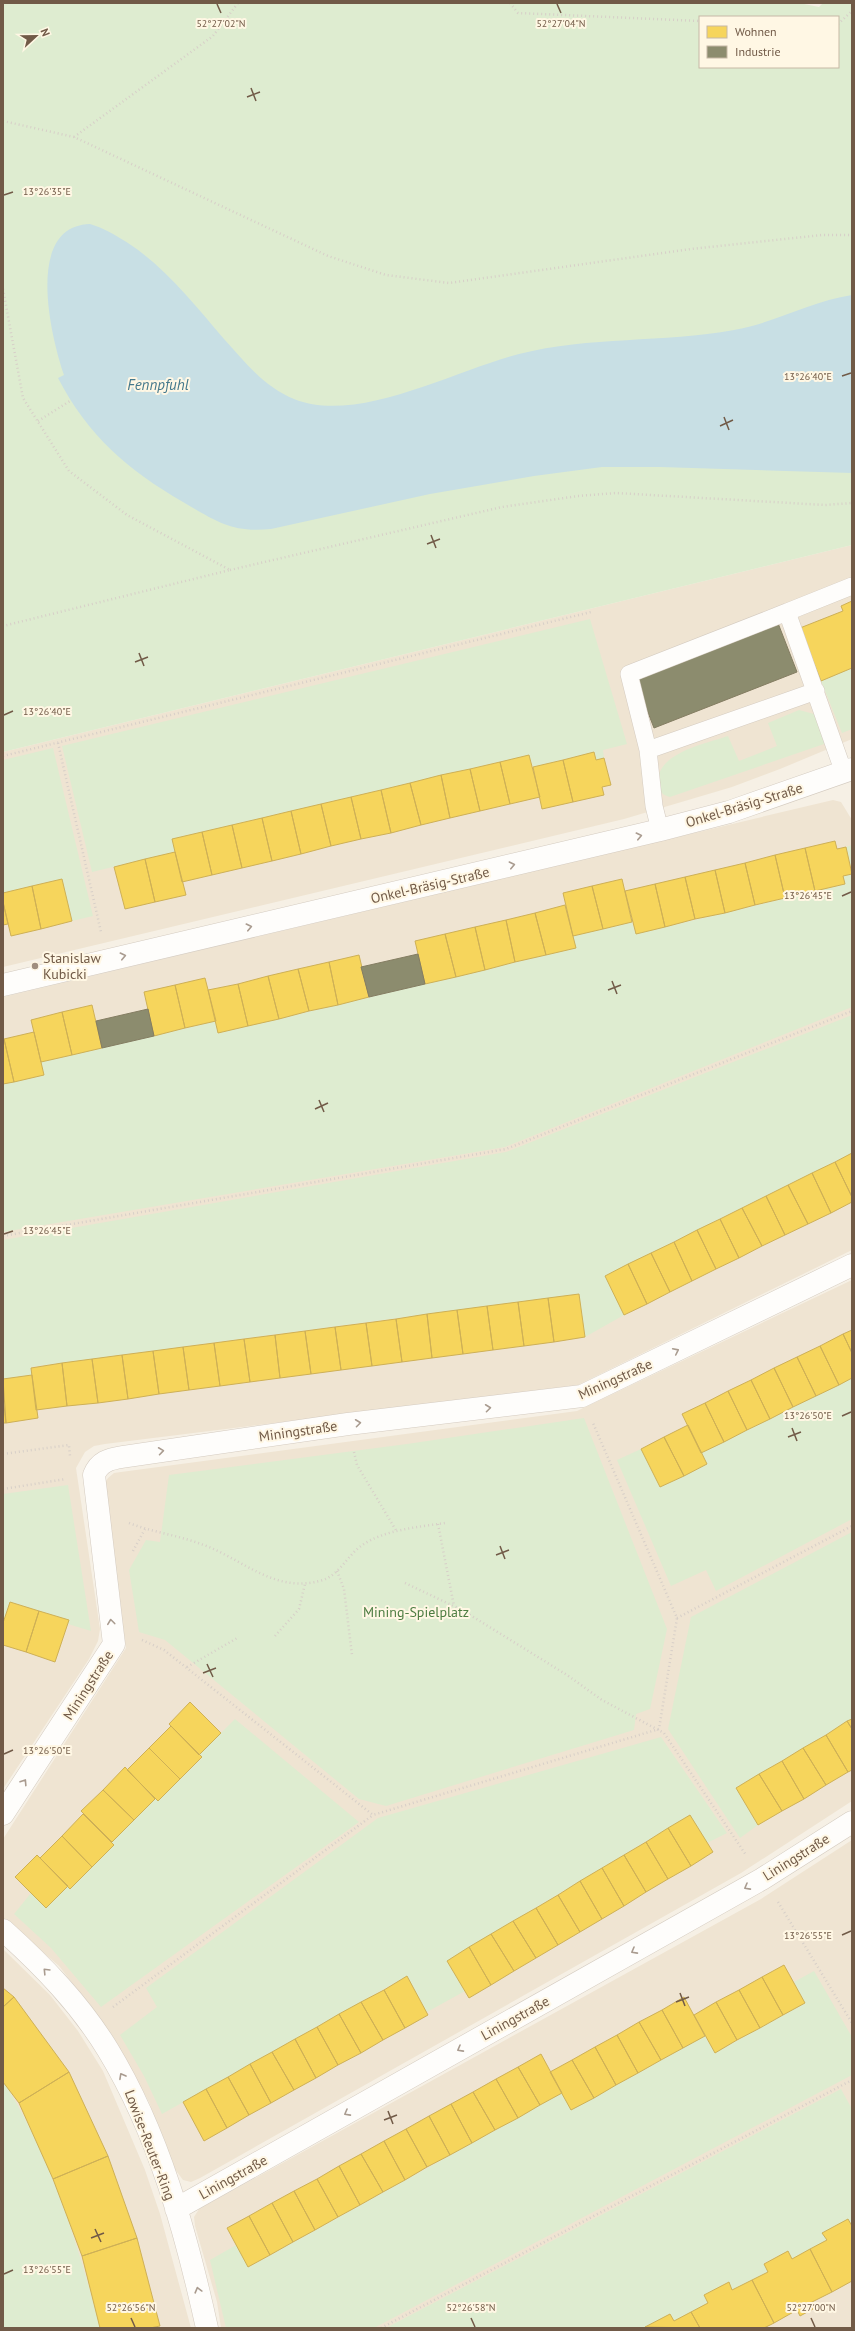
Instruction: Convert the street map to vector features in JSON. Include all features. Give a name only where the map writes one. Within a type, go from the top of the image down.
[{"type":"street","name":"Onkel-Bräsig-Straße","points":[[3,985],[660,830],[729,812],[849,777]]},
{"type":"street","name":"Miningstraße","points":[[3,1814],[114,1644],[94,1475],[97,1467],[103,1462],[122,1457],[348,1424],[582,1396],[852,1265]]},
{"type":"street","name":"Liningstraße","points":[[176,2209],[762,1879],[852,1822]]},
{"type":"street","name":"Lowise-Reuter-Ring","points":[[3,1930],[62,1988],[90,2025],[124,2079],[145,2122],[176,2209],[207,2328]]},
{"type":"lane","points":[[660,830],[654,806],[648,750],[629,674],[852,586]]},
{"type":"lane","points":[[787,612],[849,777]]},
{"type":"lane","points":[[648,750],[816,691]]},
{"type":"path","points":[[74,137],[213,36],[238,3]]},
{"type":"path","points":[[510,3],[518,13],[699,21]]},
{"type":"path","points":[[839,23],[852,11]]},
{"type":"path","points":[[3,121],[74,137],[328,256],[386,275],[449,283],[706,248],[822,235],[852,235]]},
{"type":"path","points":[[3,289],[23,398],[69,471],[127,516],[230,570]]},
{"type":"path","points":[[38,421],[70,401]]},
{"type":"path","points":[[3,626],[230,570],[502,507],[578,496],[616,493],[825,505],[852,503]]},
{"type":"path","points":[[3,756],[590,612]]},
{"type":"path","points":[[58,743],[107,960]]},
{"type":"path","points":[[3,1236],[506,1149],[852,1011]]},
{"type":"path","points":[[582,1396],[627,1505],[677,1618],[659,1729]]},
{"type":"path","points":[[3,1454],[69,1445]]},
{"type":"path","points":[[354,1450],[357,1465],[397,1532]]},
{"type":"path","points":[[3,1489],[94,1475]]},
{"type":"path","points":[[162,1532],[203,1544],[261,1575],[291,1583],[305,1584],[323,1580],[337,1571],[361,1546],[371,1540],[397,1532],[445,1523]]},
{"type":"path","points":[[438,1524],[454,1606]]},
{"type":"path","points":[[677,1618],[852,1526]]},
{"type":"path","points":[[337,1571],[344,1589],[352,1655]]},
{"type":"path","points":[[405,1583],[454,1606],[567,1675],[602,1700],[664,1733],[762,1879],[774,1894],[852,2023]]},
{"type":"path","points":[[275,1636],[299,1608],[305,1584]]},
{"type":"path","points":[[187,1667],[240,1637]]},
{"type":"path","points":[[143,1640],[164,1650],[187,1667],[373,1815]]},
{"type":"path","points":[[90,2025],[373,1815],[659,1729]]},
{"type":"path","points":[[382,2328],[852,2080]]},
{"type":"shaded area","points":[[852,545],[852,739],[732,787],[624,819],[3,967],[3,752]]},
{"type":"shaded area","points":[[833,800],[841,802],[852,820],[852,1250],[578,1385],[94,1446],[85,1452],[76,1468],[100,1629],[98,1641],[89,1659],[3,1789],[3,997]]},
{"type":"shaded area","points":[[852,1280],[852,1801],[741,1873],[200,2178],[191,2182],[183,2180],[171,2164],[149,2102],[122,2053],[91,2007],[59,1966],[3,1918],[3,1839],[126,1648],[104,1491],[104,1484],[108,1478],[114,1473],[121,1472],[577,1411]]},
{"type":"shaded area","points":[[852,1840],[852,2328],[221,2328],[217,2302],[195,2226],[194,2217],[199,2209],[761,1899]]},
{"type":"shaded area","points":[[3,1949],[50,1995],[78,2031],[103,2071],[145,2170],[160,2214],[191,2328],[3,2328]]},
{"type":"green space","points":[[3,3],[799,3],[819,7],[823,3],[852,3],[852,545],[3,752]]},
{"type":"green space","points":[[590,619],[627,744],[603,750],[604,758],[596,760],[594,752],[533,767],[529,755],[173,839],[175,852],[92,872],[62,746]]},
{"type":"green space","points":[[849,669],[852,670],[852,729],[842,733],[821,681]]},
{"type":"green space","points":[[799,710],[814,714],[826,734],[824,744],[670,797],[660,791],[659,776],[663,766],[671,758],[694,747],[728,736],[739,761],[777,746],[768,723]]},
{"type":"green space","points":[[53,748],[93,916],[72,921],[62,879],[3,893],[3,760]]},
{"type":"green space","points":[[852,845],[852,874],[846,847]]},
{"type":"green space","points":[[852,874],[852,1007],[505,1147],[3,1232],[3,1084],[44,1075],[41,1062],[216,1021],[219,1033],[575,948],[573,936],[632,922],[636,934],[845,884],[843,876]]},
{"type":"green space","points":[[852,1015],[852,1153],[605,1276],[624,1315],[585,1337],[579,1294],[31,1367],[32,1375],[3,1379],[3,1240],[506,1152]]},
{"type":"green space","points":[[852,1378],[852,1519],[716,1591],[706,1570],[671,1586],[617,1460],[641,1449],[660,1487],[707,1464],[701,1453]]},
{"type":"green space","name":"Mining-Spielplatz","points":[[584,1418],[667,1629],[650,1709],[636,1714],[634,1730],[386,1806],[359,1799],[165,1640],[139,1632],[129,1570],[146,1540],[160,1542],[169,1475],[407,1444]]},
{"type":"green space","points":[[68,1485],[91,1631],[68,1624],[68,1620],[10,1602],[3,1623],[3,1494]]},
{"type":"green space","points":[[852,1532],[852,1719],[736,1788],[758,1825],[740,1838],[668,1729],[691,1617]]},
{"type":"green space","points":[[235,1719],[359,1822],[101,2007],[51,1948],[14,1914],[31,1893],[68,1886],[71,1888],[114,1845],[112,1842],[155,1799],[158,1801],[202,1758],[199,1755]]},
{"type":"green space","points":[[661,1737],[727,1833],[707,1843],[690,1815],[447,1961],[465,1991],[427,2012],[407,1976],[162,2114],[144,2076],[120,2035],[157,2007],[146,1988],[378,1818]]},
{"type":"green space","points":[[814,1971],[852,2037],[852,2075],[374,2328],[226,2328],[210,2260],[236,2245],[249,2267],[562,2093],[616,2085],[705,2036],[715,2053],[805,2003],[794,1982]]},
{"type":"green space","points":[[3,2082],[28,2125],[59,2195],[88,2282],[100,2328],[3,2328]]},
{"type":"green space","points":[[841,2089],[852,2109],[852,2226],[848,2219],[823,2233],[827,2240],[792,2259],[788,2251],[764,2263],[768,2272],[732,2290],[728,2282],[704,2295],[708,2303],[674,2321],[669,2314],[646,2328],[386,2328]]},
{"type":"water","name":"Fennpfuhl","points":[[90,224],[123,240],[155,264],[179,287],[224,339],[264,381],[283,394],[294,399],[319,405],[347,405],[376,400],[406,392],[519,354],[546,348],[573,344],[680,337],[749,327],[822,302],[852,295],[852,473],[660,467],[602,467],[534,476],[430,494],[271,529],[245,529],[224,524],[205,515],[163,490],[127,464],[111,450],[82,417],[58,378],[64,375],[53,336],[49,311],[47,286],[49,263],[56,243],[69,230]]},
{"type":"building: Wohnen","points":[[852,601],[852,668],[821,681],[800,628],[843,611],[841,606]]},
{"type":"building: Wohnen","points":[[594,752],[596,760],[604,758],[611,785],[602,787],[604,795],[573,802],[563,760]]},
{"type":"building: Wohnen","points":[[529,755],[540,797],[510,804],[500,762]]},
{"type":"building: Wohnen","points":[[563,760],[573,802],[542,809],[533,767]]},
{"type":"building: Wohnen","points":[[500,762],[510,804],[480,811],[470,769]]},
{"type":"building: Wohnen","points":[[470,769],[480,811],[450,818],[441,775]]},
{"type":"building: Wohnen","points":[[441,775],[450,818],[421,825],[410,783]]},
{"type":"building: Wohnen","points":[[410,783],[421,825],[391,833],[381,790]]},
{"type":"building: Wohnen","points":[[381,790],[391,833],[361,839],[351,797]]},
{"type":"building: Wohnen","points":[[351,797],[361,839],[331,846],[321,804]]},
{"type":"building: Wohnen","points":[[321,804],[331,846],[301,854],[291,811]]},
{"type":"building: Wohnen","points":[[291,811],[301,854],[272,861],[262,818]]},
{"type":"building: Wohnen","points":[[262,818],[272,861],[242,868],[232,825]]},
{"type":"building: Wohnen","points":[[232,825],[242,868],[212,875],[202,832]]},
{"type":"building: Wohnen","points":[[202,832],[212,875],[182,882],[172,839]]},
{"type":"building: Wohnen","points":[[835,841],[837,849],[846,847],[852,874],[843,876],[845,884],[815,891],[805,848]]},
{"type":"building: Wohnen","points":[[805,848],[815,891],[785,898],[775,855]]},
{"type":"building: Wohnen","points":[[175,852],[186,895],[155,902],[145,859]]},
{"type":"building: Wohnen","points":[[775,855],[785,898],[755,905],[745,863]]},
{"type":"building: Wohnen","points":[[145,859],[155,902],[125,909],[114,867]]},
{"type":"building: Wohnen","points":[[745,863],[755,905],[725,913],[715,870]]},
{"type":"building: Wohnen","points":[[715,870],[725,913],[695,919],[685,877]]},
{"type":"building: Wohnen","points":[[685,877],[695,919],[665,927],[655,884]]},
{"type":"building: Wohnen","points":[[62,879],[72,921],[41,929],[32,886]]},
{"type":"building: Wohnen","points":[[622,879],[632,922],[603,929],[592,886]]},
{"type":"building: Wohnen","points":[[655,884],[665,927],[636,934],[625,891]]},
{"type":"building: Wohnen","points":[[32,886],[41,929],[11,936],[3,902],[3,893]]},
{"type":"building: Wohnen","points":[[592,886],[603,929],[573,936],[563,893]]},
{"type":"building: Wohnen","points":[[3,902],[8,924],[3,925]]},
{"type":"building: Wohnen","points":[[565,905],[576,948],[546,955],[535,913]]},
{"type":"building: Wohnen","points":[[535,913],[546,955],[515,962],[506,920]]},
{"type":"building: Wohnen","points":[[506,920],[515,962],[485,970],[475,927]]},
{"type":"building: Wohnen","points":[[475,927],[485,970],[456,977],[445,934]]},
{"type":"building: Wohnen","points":[[445,934],[456,977],[425,984],[415,941]]},
{"type":"building: Wohnen","points":[[359,955],[369,997],[338,1005],[329,962]]},
{"type":"building: Wohnen","points":[[329,962],[338,1005],[309,1011],[298,969]]},
{"type":"building: Wohnen","points":[[298,969],[309,1011],[279,1019],[268,976]]},
{"type":"building: Wohnen","points":[[268,976],[279,1019],[248,1026],[238,984]]},
{"type":"building: Wohnen","points":[[205,978],[216,1021],[185,1028],[175,985]]},
{"type":"building: Wohnen","points":[[238,984],[248,1026],[218,1033],[208,990]]},
{"type":"building: Wohnen","points":[[175,985],[185,1028],[154,1036],[144,992]]},
{"type":"building: Wohnen","points":[[92,1005],[102,1048],[72,1055],[62,1012]]},
{"type":"building: Wohnen","points":[[62,1012],[72,1055],[41,1062],[31,1020]]},
{"type":"building: Wohnen","points":[[34,1032],[44,1075],[14,1082],[4,1039]]},
{"type":"building: Wohnen","points":[[4,1039],[14,1082],[3,1084],[3,1040]]},
{"type":"building: Wohnen","points":[[852,1153],[852,1197],[835,1162]]},
{"type":"building: Wohnen","points":[[835,1162],[852,1197],[852,1202],[831,1213],[812,1173]]},
{"type":"building: Wohnen","points":[[812,1173],[831,1213],[808,1224],[788,1185]]},
{"type":"building: Wohnen","points":[[788,1185],[808,1224],[785,1235],[766,1196]]},
{"type":"building: Wohnen","points":[[766,1196],[785,1235],[762,1246],[742,1208]]},
{"type":"building: Wohnen","points":[[742,1208],[762,1246],[739,1258],[720,1219]]},
{"type":"building: Wohnen","points":[[720,1219],[739,1258],[716,1269],[697,1230]]},
{"type":"building: Wohnen","points":[[697,1230],[716,1269],[692,1281],[674,1242]]},
{"type":"building: Wohnen","points":[[674,1242],[692,1281],[670,1292],[651,1253]]},
{"type":"building: Wohnen","points":[[651,1253],[670,1292],[647,1304],[628,1264]]},
{"type":"building: Wohnen","points":[[628,1264],[647,1304],[624,1315],[605,1276]]},
{"type":"building: Wohnen","points":[[579,1294],[585,1337],[554,1342],[548,1298]]},
{"type":"building: Wohnen","points":[[548,1298],[554,1342],[524,1346],[518,1302]]},
{"type":"building: Wohnen","points":[[518,1302],[524,1346],[493,1350],[487,1306]]},
{"type":"building: Wohnen","points":[[487,1306],[493,1350],[463,1354],[457,1310]]},
{"type":"building: Wohnen","points":[[457,1310],[463,1354],[432,1358],[427,1314]]},
{"type":"building: Wohnen","points":[[427,1314],[432,1358],[402,1362],[396,1319]]},
{"type":"building: Wohnen","points":[[396,1319],[402,1362],[372,1366],[366,1323]]},
{"type":"building: Wohnen","points":[[366,1323],[372,1366],[341,1370],[335,1327]]},
{"type":"building: Wohnen","points":[[335,1327],[341,1370],[311,1374],[305,1331]]},
{"type":"building: Wohnen","points":[[852,1330],[852,1353],[843,1334]]},
{"type":"building: Wohnen","points":[[305,1331],[311,1374],[280,1378],[275,1335]]},
{"type":"building: Wohnen","points":[[843,1334],[852,1353],[852,1378],[839,1385],[820,1346]]},
{"type":"building: Wohnen","points":[[275,1335],[280,1378],[250,1382],[244,1339]]},
{"type":"building: Wohnen","points":[[244,1339],[250,1382],[220,1386],[214,1343]]},
{"type":"building: Wohnen","points":[[214,1343],[220,1386],[189,1390],[183,1347]]},
{"type":"building: Wohnen","points":[[820,1346],[839,1385],[816,1396],[797,1357]]},
{"type":"building: Wohnen","points":[[183,1347],[189,1390],[159,1394],[153,1351]]},
{"type":"building: Wohnen","points":[[153,1351],[159,1394],[128,1399],[122,1355]]},
{"type":"building: Wohnen","points":[[122,1355],[128,1399],[98,1403],[92,1359]]},
{"type":"building: Wohnen","points":[[797,1357],[816,1396],[793,1407],[774,1368]]},
{"type":"building: Wohnen","points":[[92,1359],[98,1403],[67,1406],[62,1363]]},
{"type":"building: Wohnen","points":[[62,1363],[67,1406],[36,1410],[31,1368]]},
{"type":"building: Wohnen","points":[[774,1368],[793,1407],[770,1419],[751,1380]]},
{"type":"building: Wohnen","points":[[32,1375],[38,1418],[6,1423],[3,1379]]},
{"type":"building: Wohnen","points":[[751,1380],[770,1419],[747,1430],[728,1391]]},
{"type":"building: Wohnen","points":[[728,1391],[747,1430],[724,1442],[705,1403]]},
{"type":"building: Wohnen","points":[[3,1397],[6,1423],[3,1423]]},
{"type":"building: Wohnen","points":[[705,1403],[724,1442],[701,1453],[682,1414]]},
{"type":"building: Wohnen","points":[[688,1425],[707,1464],[684,1476],[664,1437]]},
{"type":"building: Wohnen","points":[[664,1437],[684,1476],[660,1487],[641,1449]]},
{"type":"building: Wohnen","points":[[10,1602],[39,1611],[26,1652],[3,1645],[3,1623]]},
{"type":"building: Wohnen","points":[[39,1611],[69,1620],[55,1662],[26,1652]]},
{"type":"building: Wohnen","points":[[190,1702],[221,1733],[199,1755],[169,1724]]},
{"type":"building: Wohnen","points":[[852,1719],[852,1729],[847,1721]]},
{"type":"building: Wohnen","points":[[847,1721],[852,1729],[852,1770],[848,1772],[826,1735]]},
{"type":"building: Wohnen","points":[[171,1726],[202,1757],[180,1779],[149,1748]]},
{"type":"building: Wohnen","points":[[826,1735],[848,1772],[826,1785],[803,1748]]},
{"type":"building: Wohnen","points":[[149,1748],[180,1779],[158,1801],[127,1770]]},
{"type":"building: Wohnen","points":[[803,1748],[826,1785],[804,1799],[782,1761]]},
{"type":"building: Wohnen","points":[[782,1761],[804,1799],[782,1811],[759,1774]]},
{"type":"building: Wohnen","points":[[125,1767],[155,1799],[134,1820],[103,1790]]},
{"type":"building: Wohnen","points":[[759,1774],[782,1811],[758,1825],[736,1788]]},
{"type":"building: Wohnen","points":[[103,1790],[134,1820],[112,1842],[81,1811]]},
{"type":"building: Wohnen","points":[[83,1814],[114,1845],[92,1867],[62,1836]]},
{"type":"building: Wohnen","points":[[690,1815],[713,1852],[691,1866],[668,1828]]},
{"type":"building: Wohnen","points":[[668,1828],[691,1866],[668,1879],[646,1842]]},
{"type":"building: Wohnen","points":[[62,1836],[92,1867],[70,1889],[40,1858]]},
{"type":"building: Wohnen","points":[[646,1842],[668,1879],[646,1892],[624,1855]]},
{"type":"building: Wohnen","points":[[37,1855],[68,1886],[46,1908],[15,1877]]},
{"type":"building: Wohnen","points":[[624,1855],[646,1892],[624,1906],[602,1868]]},
{"type":"building: Wohnen","points":[[602,1868],[624,1906],[602,1919],[580,1881]]},
{"type":"building: Wohnen","points":[[580,1881],[602,1919],[580,1932],[558,1895]]},
{"type":"building: Wohnen","points":[[558,1895],[580,1932],[558,1945],[536,1908]]},
{"type":"building: Wohnen","points":[[536,1908],[558,1945],[536,1958],[513,1921]]},
{"type":"building: Wohnen","points":[[513,1921],[536,1958],[514,1971],[491,1934]]},
{"type":"building: Wohnen","points":[[491,1934],[514,1971],[491,1985],[469,1947]]},
{"type":"building: Wohnen","points":[[469,1947],[491,1985],[469,1998],[447,1961]]},
{"type":"building: Wohnen","points":[[784,1965],[805,2003],[783,2015],[762,1977]]},
{"type":"building: Wohnen","points":[[407,1976],[428,2015],[405,2028],[384,1990]]},
{"type":"building: Wohnen","points":[[762,1977],[783,2015],[760,2028],[739,1990]]},
{"type":"building: Wohnen","points":[[3,1988],[14,1997],[3,2007]]},
{"type":"building: Wohnen","points":[[384,1990],[405,2028],[383,2040],[361,2002]]},
{"type":"building: Wohnen","points":[[739,1990],[760,2028],[737,2040],[716,2002]]},
{"type":"building: Wohnen","points":[[14,1997],[69,2072],[19,2103],[3,2082],[3,2007]]},
{"type":"building: Wohnen","points":[[684,1997],[705,2036],[683,2048],[662,2010]]},
{"type":"building: Wohnen","points":[[361,2002],[383,2040],[361,2053],[339,2014]]},
{"type":"building: Wohnen","points":[[716,2002],[737,2040],[715,2053],[694,2015]]},
{"type":"building: Wohnen","points":[[662,2010],[683,2048],[661,2060],[639,2022]]},
{"type":"building: Wohnen","points":[[339,2014],[361,2053],[338,2065],[317,2027]]},
{"type":"building: Wohnen","points":[[639,2022],[661,2060],[638,2073],[617,2035]]},
{"type":"building: Wohnen","points":[[317,2027],[338,2065],[316,2078],[295,2039]]},
{"type":"building: Wohnen","points":[[617,2035],[638,2073],[616,2085],[595,2047]]},
{"type":"building: Wohnen","points":[[295,2039],[316,2078],[294,2090],[272,2052]]},
{"type":"building: Wohnen","points":[[595,2047],[616,2085],[594,2098],[572,2060]]},
{"type":"building: Wohnen","points":[[272,2052],[294,2090],[271,2103],[250,2064]]},
{"type":"building: Wohnen","points":[[541,2054],[562,2093],[540,2105],[518,2067]]},
{"type":"building: Wohnen","points":[[572,2060],[594,2098],[571,2110],[550,2072]]},
{"type":"building: Wohnen","points":[[250,2064],[271,2103],[249,2115],[228,2077]]},
{"type":"building: Wohnen","points":[[518,2067],[540,2105],[518,2118],[496,2079]]},
{"type":"building: Wohnen","points":[[69,2072],[108,2156],[53,2179],[19,2103]]},
{"type":"building: Wohnen","points":[[228,2077],[249,2115],[227,2128],[206,2089]]},
{"type":"building: Wohnen","points":[[496,2079],[518,2118],[495,2130],[473,2092]]},
{"type":"building: Wohnen","points":[[206,2089],[227,2128],[204,2141],[183,2102]]},
{"type":"building: Wohnen","points":[[473,2092],[495,2130],[472,2143],[451,2104]]},
{"type":"building: Wohnen","points":[[451,2104],[472,2143],[450,2155],[429,2116]]},
{"type":"building: Wohnen","points":[[429,2116],[450,2155],[427,2167],[406,2129]]},
{"type":"building: Wohnen","points":[[406,2129],[427,2167],[405,2180],[384,2141]]},
{"type":"building: Wohnen","points":[[384,2141],[405,2180],[383,2192],[361,2154]]},
{"type":"building: Wohnen","points":[[361,2154],[383,2192],[360,2205],[339,2166]]},
{"type":"building: Wohnen","points":[[108,2156],[137,2238],[82,2256],[53,2179]]},
{"type":"building: Wohnen","points":[[339,2166],[360,2205],[338,2217],[317,2179]]},
{"type":"building: Wohnen","points":[[317,2179],[338,2217],[315,2230],[294,2191]]},
{"type":"building: Wohnen","points":[[294,2191],[315,2230],[293,2242],[272,2203]]},
{"type":"building: Wohnen","points":[[272,2203],[293,2242],[270,2255],[249,2216]]},
{"type":"building: Wohnen","points":[[249,2216],[270,2255],[248,2267],[227,2228]]},
{"type":"building: Wohnen","points":[[848,2219],[852,2226],[852,2281],[832,2292],[810,2249],[827,2240],[822,2233]]},
{"type":"building: Wohnen","points":[[137,2238],[160,2326],[150,2328],[100,2328],[82,2256]]},
{"type":"building: Wohnen","points":[[810,2249],[832,2292],[810,2303],[813,2309],[800,2316],[797,2310],[774,2323],[752,2280],[768,2272],[764,2264],[788,2251],[792,2259]]},
{"type":"building: Wohnen","points":[[752,2280],[774,2323],[764,2328],[700,2328],[691,2312],[708,2303],[704,2295],[729,2282],[732,2290]]},
{"type":"building: Wohnen","points":[[691,2312],[700,2328],[645,2327],[670,2314],[674,2321]]},
{"type":"building: Industrie","points":[[776,618],[797,672],[654,728],[633,674]]},
{"type":"building: Industrie","points":[[418,954],[425,984],[369,997],[361,967]]},
{"type":"building: Industrie","points":[[148,1009],[154,1036],[102,1048],[96,1021]]},
{"type":"place","name":"Stanislaw Kubicki","points":[[35,966]]}]
